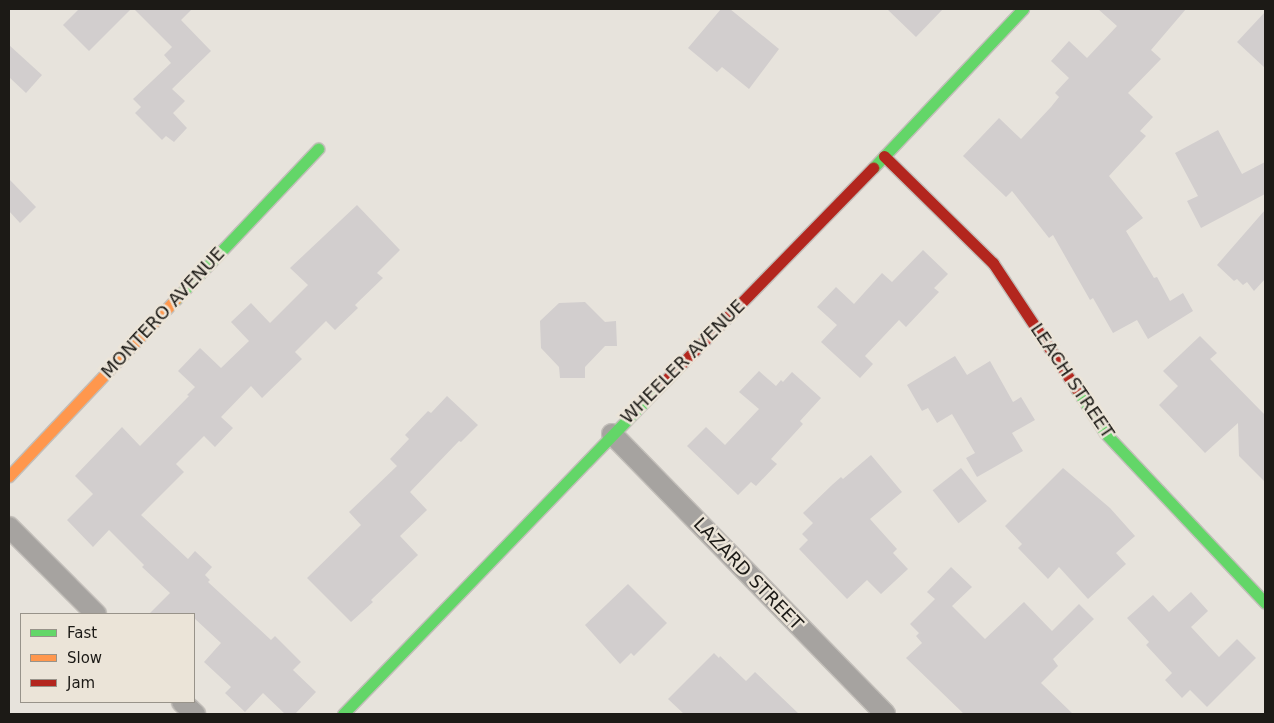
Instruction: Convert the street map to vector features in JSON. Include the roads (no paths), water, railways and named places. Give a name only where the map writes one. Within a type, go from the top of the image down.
[{"type":"street","name":"WHEELER AVENUE","points":[[343,714],[612,434],[884,156],[1023,9]]},
{"type":"street","name":"MONTERO AVENUE","points":[[9,476],[318,149]]},
{"type":"street","name":"LEACH STREET","points":[[884,156],[993,263],[1105,433],[1265,603]]},
{"type":"street","name":"LAZARD STREET","points":[[612,434],[885,714]]},
{"type":"street","points":[[9,527],[95,613]]},
{"type":"street","points":[[183,703],[195,714]]}]
